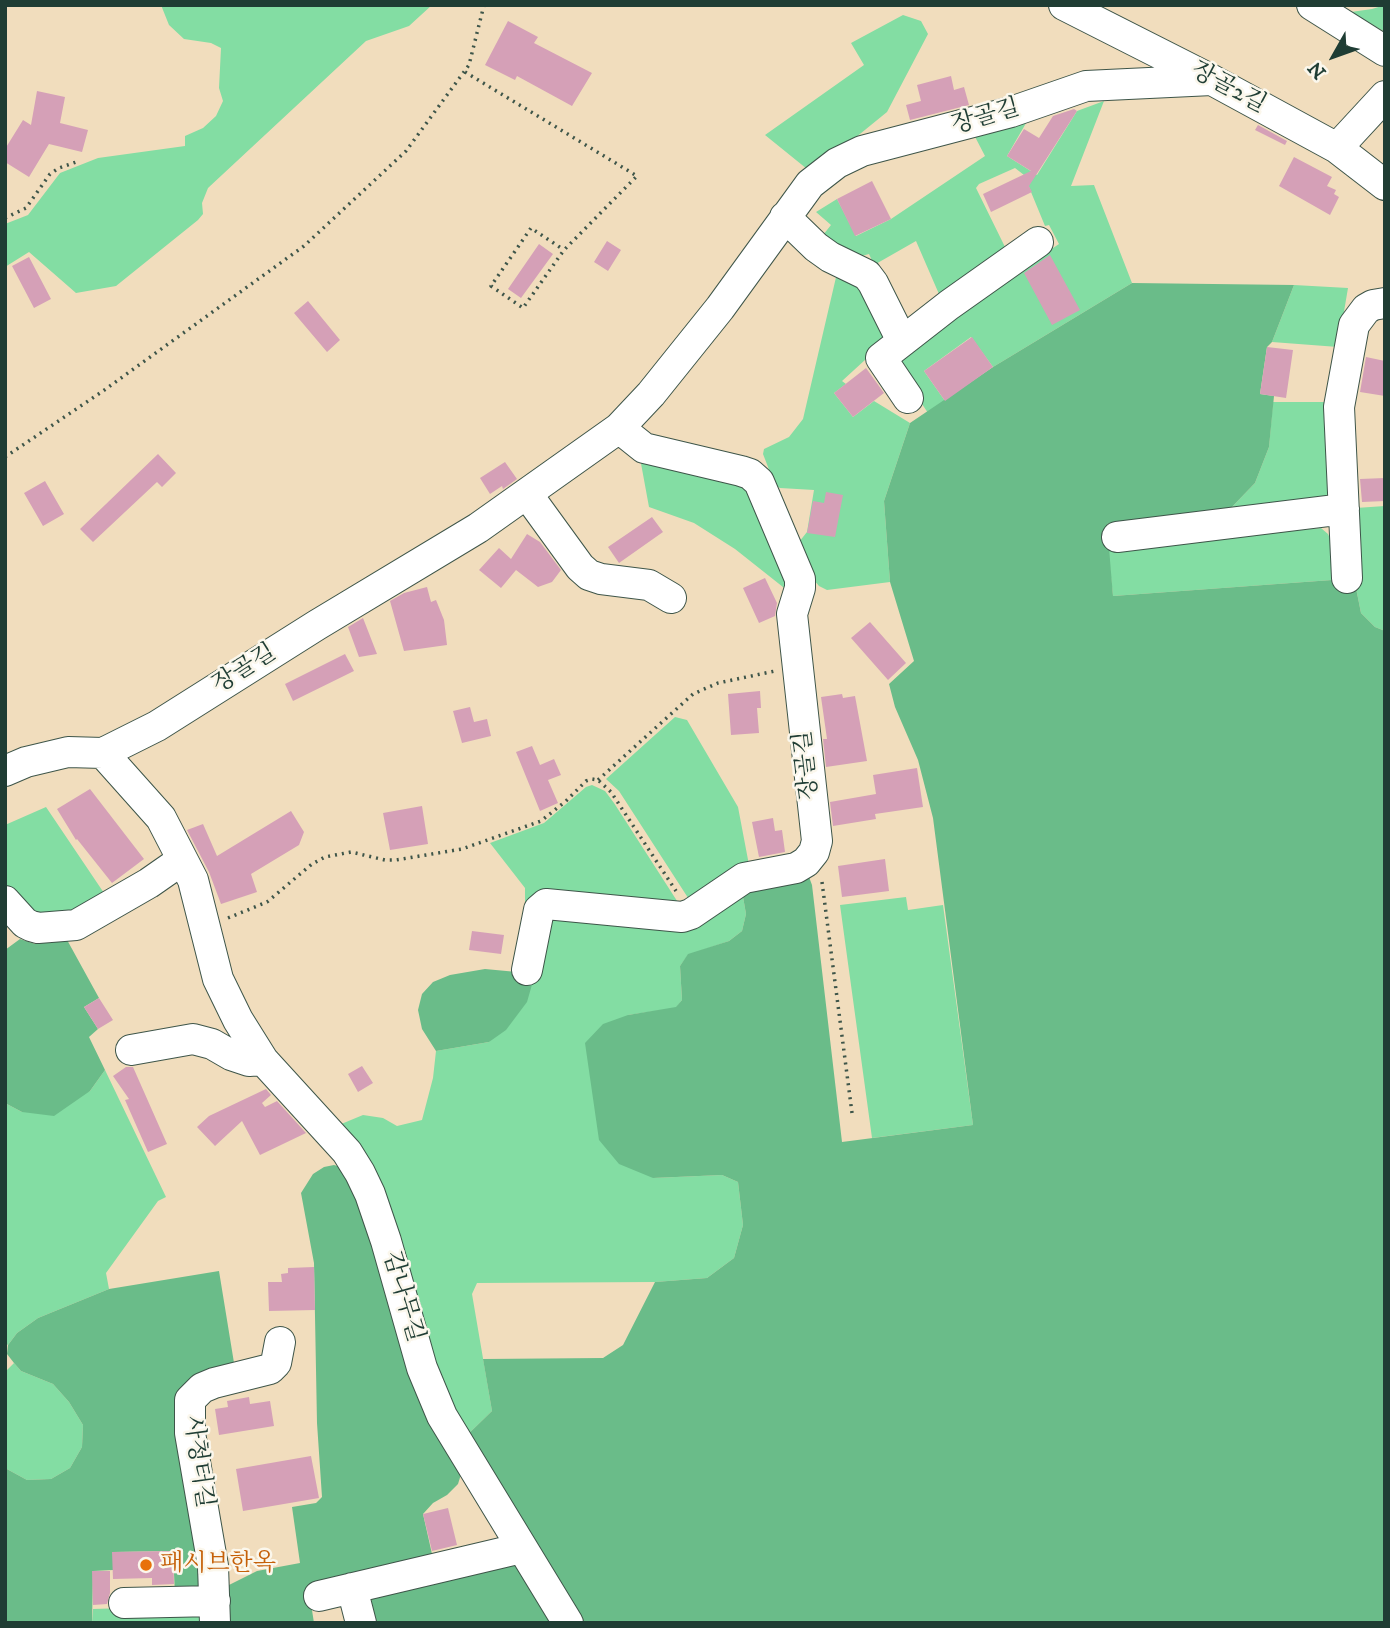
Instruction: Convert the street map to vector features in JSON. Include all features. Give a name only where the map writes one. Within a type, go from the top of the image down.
[{"type":"street","name":"장골2길","points":[[1063,5],[1212,80],[1337,148],[1385,185]]},
{"type":"street","points":[[1312,5],[1385,51]]},
{"type":"street","name":"장골길","points":[[103,753],[157,726],[478,528],[619,428],[651,394],[720,308],[810,184],[837,163],[862,151],[1011,112],[1086,86],[1212,80]]},
{"type":"street","points":[[1337,148],[1385,96]]},
{"type":"street","points":[[785,217],[830,257],[867,275],[902,341]]},
{"type":"street","points":[[908,398],[881,358],[949,305],[1038,242]]},
{"type":"street","points":[[1347,578],[1339,407],[1352,331],[1357,319],[1373,305],[1385,303]]},
{"type":"street","name":"장골길","points":[[619,428],[644,448],[750,474],[759,482],[800,579],[792,614],[817,841],[814,852],[806,862],[796,867],[744,877],[691,914]]},
{"type":"street","points":[[527,494],[580,567],[589,575],[649,585],[671,598]]},
{"type":"street","points":[[1117,537],[1344,509]]},
{"type":"street","points":[[5,771],[26,762],[68,752],[103,753]]},
{"type":"street","name":"감나무길","points":[[103,753],[161,818],[192,880],[218,979],[238,1020],[263,1060],[347,1152],[360,1173],[386,1241],[422,1368],[442,1416],[568,1623]]},
{"type":"street","points":[[5,901],[31,926],[38,928],[76,925],[149,883],[182,860]]},
{"type":"street","points":[[527,970],[539,909],[546,904],[682,917],[691,914]]},
{"type":"street","points":[[131,1050],[193,1039],[212,1044],[249,1061],[263,1060]]},
{"type":"street","name":"사청터길","points":[[124,1603],[215,1612],[213,1566],[190,1433],[190,1400],[202,1388],[214,1383],[270,1369],[276,1363],[280,1342]]},
{"type":"street","points":[[319,1596],[522,1548]]},
{"type":"street","points":[[352,1588],[360,1623]]},
{"type":"path","points":[[5,457],[103,391],[304,246],[406,151],[469,65],[484,5]]},
{"type":"path","points":[[465,72],[637,176],[564,250],[523,308],[491,286],[531,228],[564,250]]},
{"type":"path","points":[[5,218],[26,208],[50,174],[79,161]]},
{"type":"path","points":[[206,926],[267,902],[312,864],[325,857],[351,852],[396,860],[463,849],[541,821],[566,802],[586,781],[598,780],[693,694],[718,683],[798,667]]},
{"type":"path","points":[[598,780],[618,802],[691,914]]},
{"type":"path","points":[[822,882],[852,1113]]},
{"type":"green space","points":[[161,5],[432,5],[409,26],[366,41],[208,188],[202,203],[203,214],[198,220],[116,286],[76,293],[29,252],[5,267],[5,224],[28,215],[60,173],[98,158],[185,146],[185,136],[203,128],[216,116],[223,101],[219,88],[221,48],[211,43],[184,39],[169,25]]},
{"type":"green space","points":[[1385,5],[1385,32],[1351,12],[1372,9]]},
{"type":"green space","points":[[903,15],[921,21],[928,34],[887,112],[812,173],[765,135],[864,65],[851,43]]},
{"type":"green space","points":[[1104,101],[1071,186],[1094,185],[1132,283],[993,367],[971,337],[924,371],[945,401],[928,413],[896,365],[903,349],[1059,244],[1049,225],[1045,226],[1024,175],[1015,168],[979,184],[976,188],[1005,247],[942,301],[916,241],[874,265],[869,254],[851,259],[819,240],[831,225],[816,212],[837,199],[856,236],[891,219],[985,156],[972,131],[1029,118],[1007,156],[1037,175],[1077,111]]},
{"type":"green space","points":[[837,273],[860,281],[888,339],[842,381],[846,384],[834,393],[853,417],[874,401],[910,423],[884,501],[890,582],[827,590],[813,579],[799,542],[807,532],[814,490],[780,488],[775,485],[763,454],[764,449],[789,437],[803,419]]},
{"type":"green space","points":[[1132,283],[1294,285],[1272,342],[1267,347],[1260,394],[1274,396],[1269,447],[1255,483],[1230,509],[1107,524],[1113,596],[1332,580],[1356,588],[1361,613],[1375,627],[1385,631],[1385,1623],[575,1623],[462,1440],[492,1411],[483,1359],[603,1358],[623,1345],[655,1282],[707,1278],[734,1258],[743,1225],[738,1182],[722,1175],[653,1178],[619,1164],[599,1140],[585,1043],[603,1024],[628,1015],[676,1007],[682,1000],[680,966],[688,954],[729,941],[742,931],[746,914],[742,891],[809,877],[842,1142],[973,1125],[933,818],[918,760],[895,707],[889,684],[914,661],[890,582],[884,501],[910,423],[993,367]]},
{"type":"green space","points":[[1294,285],[1348,288],[1338,347],[1272,342]]},
{"type":"green space","points":[[1273,402],[1326,402],[1328,495],[1323,500],[1230,509],[1255,483],[1269,447]]},
{"type":"green space","points":[[640,458],[749,485],[790,577],[788,591],[735,549],[694,523],[649,507]]},
{"type":"green space","points":[[1385,506],[1385,631],[1375,627],[1361,613],[1356,588],[1356,508]]},
{"type":"green space","points":[[1321,528],[1332,543],[1332,580],[1113,596],[1108,549]]},
{"type":"green space","points":[[675,717],[687,720],[738,807],[749,865],[692,904],[619,791],[606,779]]},
{"type":"green space","points":[[592,785],[605,791],[614,803],[679,904],[525,909],[525,888],[490,843],[544,823],[586,787]]},
{"type":"green space","points":[[46,807],[106,896],[83,909],[31,916],[5,895],[5,825]]},
{"type":"green space","points":[[742,891],[746,914],[742,931],[729,941],[688,955],[680,966],[682,1000],[676,1008],[628,1015],[653,1178],[722,1175],[738,1182],[743,1225],[734,1258],[707,1278],[655,1282],[477,1283],[472,1294],[492,1411],[462,1440],[334,1127],[363,1115],[383,1118],[397,1126],[422,1120],[433,1078],[436,1051],[489,1042],[536,970],[553,913],[682,926]]},
{"type":"green space","points":[[906,897],[908,910],[943,905],[973,1125],[872,1138],[840,905]]},
{"type":"green space","points":[[66,938],[99,998],[84,1007],[98,1029],[89,1037],[105,1070],[90,1091],[54,1116],[22,1112],[5,1103],[5,950],[20,939],[35,944]]},
{"type":"green space","points":[[485,969],[517,972],[533,981],[527,1002],[506,1030],[489,1042],[436,1051],[422,1029],[418,1010],[422,994],[433,982],[450,975]]},
{"type":"green space","points":[[105,1070],[166,1197],[158,1201],[106,1273],[109,1289],[38,1318],[17,1333],[8,1345],[5,1343],[5,1103],[22,1112],[90,1091]]},
{"type":"green space","points":[[334,1165],[344,1168],[462,1471],[458,1484],[423,1514],[432,1554],[429,1559],[309,1591],[314,1623],[221,1623],[225,1587],[257,1571],[300,1563],[292,1507],[316,1503],[322,1497],[317,1423],[314,1263],[301,1193],[313,1174],[324,1167]]},
{"type":"green space","points":[[219,1271],[235,1369],[194,1377],[207,1585],[175,1595],[173,1551],[113,1552],[113,1570],[93,1571],[92,1623],[5,1623],[5,1468],[27,1480],[51,1479],[70,1468],[82,1447],[83,1425],[69,1402],[53,1384],[21,1371],[7,1354],[8,1345],[17,1333],[38,1318],[109,1289]]},
{"type":"green space","points":[[14,1363],[21,1371],[53,1384],[69,1402],[83,1425],[82,1447],[70,1468],[51,1479],[27,1480],[5,1468],[5,1372]]},
{"type":"green space","points":[[515,1554],[559,1623],[377,1623],[371,1602],[373,1594]]},
{"type":"green space","points":[[195,1608],[205,1623],[92,1623],[93,1609]]},
{"type":"building","points":[[508,21],[538,37],[534,43],[592,73],[572,106],[517,76],[515,80],[485,65]]},
{"type":"building","points":[[951,76],[954,90],[964,87],[969,105],[910,120],[906,105],[921,101],[917,85]]},
{"type":"building","points":[[37,91],[65,97],[60,123],[88,130],[82,152],[49,144],[29,177],[5,162],[5,149],[23,120],[31,125]]},
{"type":"building","points":[[1074,109],[1077,111],[1029,186],[1032,192],[991,212],[983,194],[1031,171],[1007,156],[1024,129],[1039,138],[1053,116]]},
{"type":"building","points":[[1258,125],[1287,141],[1285,145],[1255,130]]},
{"type":"building","points":[[1294,157],[1332,177],[1327,186],[1336,190],[1334,194],[1339,197],[1330,215],[1279,186]]},
{"type":"building","points":[[872,181],[891,219],[855,236],[837,199]]},
{"type":"building","points":[[607,241],[621,250],[608,271],[594,262]]},
{"type":"building","points":[[539,244],[553,254],[521,298],[508,289]]},
{"type":"building","points":[[1050,255],[1080,310],[1052,325],[1024,273]]},
{"type":"building","points":[[29,257],[51,299],[34,308],[12,266]]},
{"type":"building","points":[[308,301],[340,340],[327,352],[294,313]]},
{"type":"building","points":[[972,337],[993,367],[945,401],[924,371]]},
{"type":"building","points":[[1267,347],[1293,350],[1286,398],[1260,394]]},
{"type":"building","points":[[1366,357],[1385,361],[1385,396],[1360,392]]},
{"type":"building","points":[[866,368],[884,393],[853,417],[834,393]]},
{"type":"building","points":[[158,454],[176,473],[162,487],[157,482],[93,542],[80,529]]},
{"type":"building","points":[[505,462],[517,479],[490,494],[480,478]]},
{"type":"building","points":[[1385,478],[1385,501],[1362,502],[1360,479]]},
{"type":"building","points":[[45,481],[64,514],[43,526],[24,493]]},
{"type":"building","points":[[826,492],[843,495],[835,537],[807,533],[813,501],[824,503]]},
{"type":"building","points":[[652,517],[663,532],[619,563],[608,547]]},
{"type":"building","points":[[527,534],[540,542],[561,570],[552,582],[538,587],[516,570],[501,588],[479,570],[499,548],[511,559]]},
{"type":"building","points":[[765,578],[777,603],[775,616],[759,623],[743,588]]},
{"type":"building","points":[[427,587],[431,602],[436,600],[444,620],[447,645],[404,651],[390,601],[404,593]]},
{"type":"building","points":[[363,618],[377,654],[359,657],[348,627]]},
{"type":"building","points":[[870,622],[906,663],[888,680],[851,638]]},
{"type":"building","points":[[345,654],[354,671],[293,701],[285,684]]},
{"type":"building","points":[[760,691],[761,708],[757,708],[759,733],[731,735],[728,694]]},
{"type":"building","points":[[842,694],[843,698],[855,696],[867,761],[826,767],[823,739],[827,739],[821,697]]},
{"type":"building","points":[[470,707],[474,722],[487,719],[491,736],[462,743],[453,711]]},
{"type":"building","points":[[532,746],[540,765],[554,759],[561,775],[548,780],[558,803],[540,811],[516,752]]},
{"type":"building","points":[[917,768],[923,807],[875,814],[876,819],[833,826],[830,802],[876,794],[873,775]]},
{"type":"building","points":[[90,789],[144,859],[112,883],[76,840],[57,809]]},
{"type":"building","points":[[422,806],[428,844],[390,850],[383,813]]},
{"type":"building","points":[[291,811],[304,832],[299,845],[251,874],[257,892],[221,904],[209,872],[187,830],[203,824],[217,856]]},
{"type":"building","points":[[773,818],[775,831],[782,830],[785,852],[759,857],[752,822]]},
{"type":"building","points":[[885,859],[889,891],[842,897],[838,866]]},
{"type":"building","points":[[472,931],[504,935],[501,954],[469,950]]},
{"type":"building","points":[[99,998],[113,1020],[98,1029],[84,1007]]},
{"type":"building","points":[[362,1066],[373,1083],[358,1092],[348,1074]]},
{"type":"building","points":[[126,1067],[133,1067],[167,1144],[148,1152],[125,1100],[129,1099],[113,1076]]},
{"type":"building","points":[[266,1089],[271,1095],[262,1103],[265,1107],[277,1101],[306,1133],[260,1155],[242,1121],[215,1146],[197,1127],[209,1116]]},
{"type":"building","points":[[314,1267],[315,1310],[269,1311],[268,1282],[282,1282],[281,1274],[288,1273],[288,1268]]},
{"type":"building","points":[[249,1397],[250,1404],[270,1401],[274,1426],[219,1435],[215,1409],[228,1407],[227,1401]]},
{"type":"building","points":[[311,1456],[319,1498],[243,1511],[236,1469]]},
{"type":"building","points":[[448,1508],[457,1545],[432,1551],[423,1514]]},
{"type":"building","points":[[173,1551],[174,1584],[152,1585],[152,1578],[113,1579],[112,1552]]},
{"type":"building","points":[[92,1571],[110,1571],[107,1604],[93,1605]]},
{"type":"place","name":"패시브한옥","points":[[146,1565]]}]
